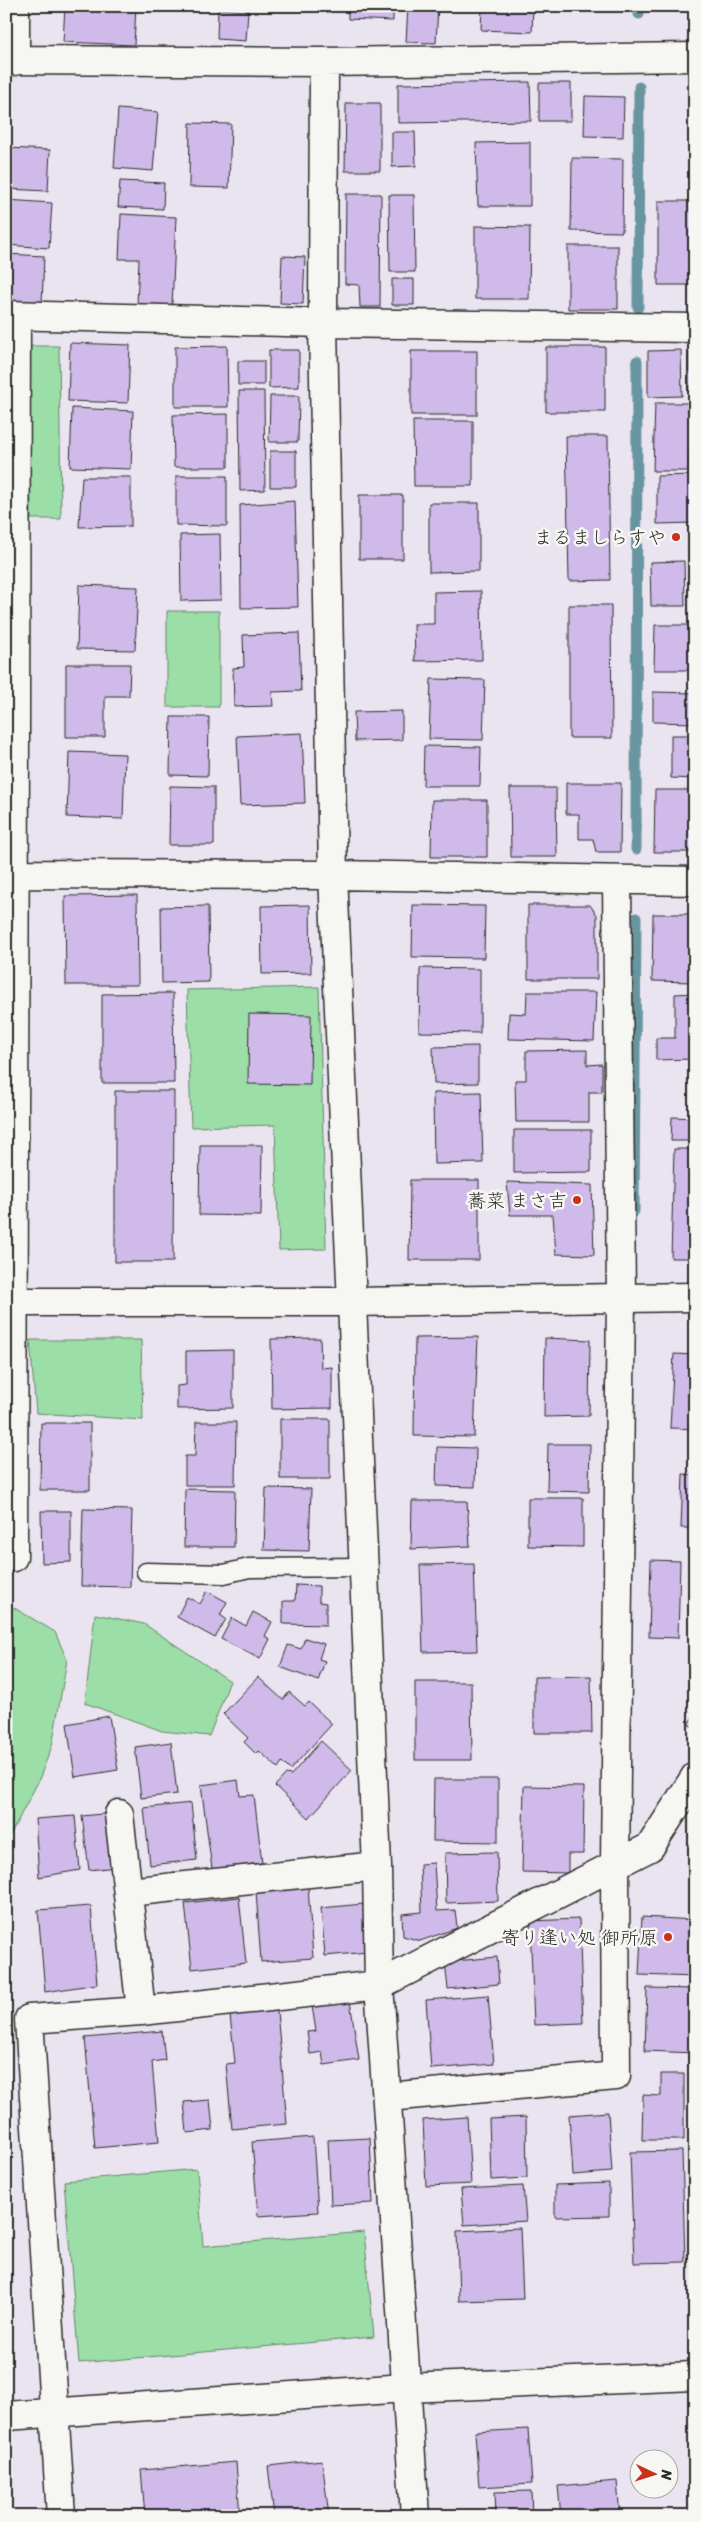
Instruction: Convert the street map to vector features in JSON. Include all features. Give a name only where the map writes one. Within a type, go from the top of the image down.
[{"type":"street","points":[[15,6],[11,60],[324,62],[695,57]]},
{"type":"street","points":[[324,62],[323,323],[333,875],[377,1866],[379,1985],[388,2097],[405,2388],[416,2516]]},
{"type":"street","points":[[13,1556],[10,1302],[15,874],[11,589],[11,316],[323,323],[695,328]]},
{"type":"street","points":[[15,874],[333,875],[695,881]]},
{"type":"street","points":[[388,2097],[616,2076],[615,1865],[621,1297],[617,880]]},
{"type":"street","points":[[10,1302],[351,1302],[695,1296]]},
{"type":"street","points":[[61,2516],[30,2019],[141,2011],[379,1985],[650,1847],[695,1777]]},
{"type":"street","points":[[120,1814],[141,2011]]},
{"type":"street","points":[[128,1892],[377,1866]]},
{"type":"street","points":[[6,2416],[405,2388],[695,2376]]},
{"type":"lane","points":[[146,1572],[224,1574],[249,1568],[364,1567]]},
{"type":"green space","points":[[29,346],[59,346],[61,519],[31,519]]},
{"type":"green space","points":[[167,611],[219,611],[219,707],[167,707]]},
{"type":"green space","points":[[319,987],[326,1249],[279,1250],[275,1125],[191,1127],[187,990]]},
{"type":"green space","points":[[30,1340],[141,1340],[143,1420],[36,1413]]},
{"type":"green space","points":[[6,1603],[55,1632],[67,1660],[52,1746],[38,1782],[6,1843]]},
{"type":"green space","points":[[95,1614],[144,1624],[230,1681],[209,1736],[162,1731],[85,1703]]},
{"type":"green space","points":[[197,2169],[203,2246],[364,2232],[374,2337],[79,2363],[64,2181]]},
{"type":"building","points":[[65,6],[136,6],[134,45],[63,42]]},
{"type":"building","points":[[348,6],[393,6],[393,21],[348,19]]},
{"type":"building","points":[[408,6],[438,6],[436,43],[406,42]]},
{"type":"building","points":[[482,6],[533,6],[532,32],[481,30]]},
{"type":"building","points":[[218,9],[248,11],[246,41],[217,39]]},
{"type":"building","points":[[530,82],[531,121],[398,123],[398,84]]},
{"type":"building","points":[[539,83],[571,83],[571,121],[539,121]]},
{"type":"building","points":[[585,96],[624,97],[623,137],[584,136]]},
{"type":"building","points":[[346,103],[380,103],[380,171],[345,171]]},
{"type":"building","points":[[118,109],[158,112],[153,171],[114,168]]},
{"type":"building","points":[[190,123],[231,124],[229,188],[189,187]]},
{"type":"building","points":[[392,132],[415,132],[416,166],[392,167]]},
{"type":"building","points":[[530,142],[530,206],[478,206],[476,143]]},
{"type":"building","points":[[6,148],[50,150],[48,191],[6,189]]},
{"type":"building","points":[[572,158],[623,159],[622,232],[571,231]]},
{"type":"building","points":[[120,181],[164,183],[163,209],[118,207]]},
{"type":"building","points":[[346,194],[381,194],[380,307],[360,307],[359,285],[345,284]]},
{"type":"building","points":[[389,195],[414,195],[415,272],[390,272]]},
{"type":"building","points":[[6,200],[52,203],[49,248],[6,245]]},
{"type":"building","points":[[658,201],[695,201],[695,285],[658,285]]},
{"type":"building","points":[[121,214],[176,217],[172,306],[137,305],[139,259],[119,259]]},
{"type":"building","points":[[475,226],[530,227],[529,299],[475,299]]},
{"type":"building","points":[[568,246],[618,246],[618,309],[568,309]]},
{"type":"building","points":[[6,254],[44,256],[42,304],[6,303]]},
{"type":"building","points":[[282,256],[305,257],[303,304],[280,303]]},
{"type":"building","points":[[392,279],[414,279],[414,305],[392,305]]},
{"type":"building","points":[[70,343],[130,345],[128,403],[68,401]]},
{"type":"building","points":[[227,346],[228,407],[175,407],[175,347]]},
{"type":"building","points":[[546,347],[605,347],[605,412],[546,412]]},
{"type":"building","points":[[269,350],[299,350],[299,387],[269,388]]},
{"type":"building","points":[[681,350],[682,396],[648,397],[648,351]]},
{"type":"building","points":[[411,351],[477,351],[477,415],[411,415]]},
{"type":"building","points":[[689,352],[695,352],[695,397],[689,397]]},
{"type":"building","points":[[238,361],[264,361],[264,385],[238,385]]},
{"type":"building","points":[[239,391],[264,391],[265,490],[240,491]]},
{"type":"building","points":[[270,396],[299,396],[298,442],[269,442]]},
{"type":"building","points":[[655,403],[695,403],[695,453],[689,453],[689,471],[653,471]]},
{"type":"building","points":[[72,408],[133,411],[131,469],[70,467]]},
{"type":"building","points":[[228,414],[228,467],[174,467],[173,415]]},
{"type":"building","points":[[413,421],[473,421],[473,486],[414,486]]},
{"type":"building","points":[[566,436],[608,436],[610,580],[569,581]]},
{"type":"building","points":[[270,451],[296,451],[296,487],[270,487]]},
{"type":"building","points":[[695,475],[695,523],[657,524],[657,476]]},
{"type":"building","points":[[176,476],[227,476],[227,526],[176,525]]},
{"type":"building","points":[[82,477],[131,477],[131,526],[79,527]]},
{"type":"building","points":[[359,495],[403,495],[403,559],[359,559]]},
{"type":"building","points":[[295,501],[298,607],[241,608],[240,505]]},
{"type":"building","points":[[429,503],[479,503],[479,571],[429,572]]},
{"type":"building","points":[[220,534],[221,600],[181,601],[180,535]]},
{"type":"building","points":[[684,561],[685,606],[651,606],[650,562]]},
{"type":"building","points":[[79,585],[138,587],[135,650],[77,649]]},
{"type":"building","points":[[481,591],[482,660],[415,661],[414,624],[434,624],[434,592]]},
{"type":"building","points":[[569,605],[611,605],[612,738],[569,738]]},
{"type":"building","points":[[655,625],[695,625],[695,670],[654,670]]},
{"type":"building","points":[[299,633],[301,691],[272,692],[273,706],[234,707],[233,668],[244,667],[243,635]]},
{"type":"building","points":[[66,664],[130,664],[129,696],[105,696],[105,737],[66,737]]},
{"type":"building","points":[[431,679],[485,680],[483,740],[429,739]]},
{"type":"building","points":[[653,692],[695,693],[695,723],[653,722]]},
{"type":"building","points":[[402,711],[402,740],[355,741],[354,712]]},
{"type":"building","points":[[171,717],[209,717],[208,776],[170,775]]},
{"type":"building","points":[[302,733],[305,803],[240,805],[237,736]]},
{"type":"building","points":[[671,735],[695,735],[695,779],[671,778]]},
{"type":"building","points":[[424,746],[481,747],[480,786],[423,786]]},
{"type":"building","points":[[69,752],[125,754],[123,819],[67,817]]},
{"type":"building","points":[[566,783],[621,783],[620,852],[596,852],[593,839],[579,839],[579,814],[566,814]]},
{"type":"building","points":[[170,786],[214,787],[214,845],[169,845]]},
{"type":"building","points":[[510,788],[556,788],[557,857],[511,857]]},
{"type":"building","points":[[655,790],[695,790],[695,852],[654,852]]},
{"type":"building","points":[[432,800],[487,800],[487,857],[431,857]]},
{"type":"building","points":[[137,895],[138,985],[66,985],[65,896]]},
{"type":"building","points":[[310,905],[311,973],[262,974],[261,906]]},
{"type":"building","points":[[413,905],[485,906],[484,958],[412,957]]},
{"type":"building","points":[[528,905],[590,905],[597,915],[597,979],[528,979]]},
{"type":"building","points":[[208,906],[209,982],[162,983],[161,907]]},
{"type":"building","points":[[653,914],[695,914],[695,982],[652,981]]},
{"type":"building","points":[[420,968],[480,969],[480,1033],[419,1032]]},
{"type":"building","points":[[527,992],[596,992],[594,1041],[508,1039],[509,1013],[526,1014]]},
{"type":"building","points":[[173,993],[174,1083],[102,1083],[102,994]]},
{"type":"building","points":[[695,993],[695,1059],[656,1060],[656,1038],[675,1038],[675,994]]},
{"type":"building","points":[[249,1014],[311,1015],[310,1085],[248,1084]]},
{"type":"building","points":[[478,1046],[478,1083],[434,1084],[433,1047]]},
{"type":"building","points":[[587,1050],[587,1065],[602,1064],[602,1092],[589,1092],[589,1122],[516,1122],[515,1080],[526,1080],[526,1051]]},
{"type":"building","points":[[115,1091],[174,1091],[173,1262],[115,1262]]},
{"type":"building","points":[[481,1092],[483,1163],[434,1164],[433,1093]]},
{"type":"building","points":[[672,1117],[695,1118],[695,1141],[671,1141]]},
{"type":"building","points":[[514,1130],[591,1130],[591,1172],[514,1173]]},
{"type":"building","points":[[200,1145],[262,1145],[261,1216],[199,1215]]},
{"type":"building","points":[[674,1149],[695,1149],[695,1258],[671,1258]]},
{"type":"building","points":[[410,1180],[479,1180],[479,1260],[409,1260]]},
{"type":"building","points":[[507,1182],[592,1185],[594,1255],[556,1254],[553,1215],[510,1215]]},
{"type":"building","points":[[478,1337],[474,1437],[414,1436],[415,1338]]},
{"type":"building","points":[[320,1338],[321,1368],[332,1367],[332,1408],[272,1409],[271,1339]]},
{"type":"building","points":[[545,1338],[590,1340],[589,1416],[544,1417]]},
{"type":"building","points":[[233,1350],[233,1408],[177,1409],[177,1386],[186,1385],[186,1351]]},
{"type":"building","points":[[674,1354],[695,1355],[695,1429],[670,1428]]},
{"type":"building","points":[[280,1419],[330,1419],[330,1479],[280,1479]]},
{"type":"building","points":[[196,1422],[236,1422],[235,1485],[185,1485],[185,1456],[195,1456]]},
{"type":"building","points":[[41,1423],[90,1423],[90,1490],[40,1490]]},
{"type":"building","points":[[548,1444],[590,1444],[589,1492],[547,1491]]},
{"type":"building","points":[[437,1447],[476,1448],[475,1487],[436,1486]]},
{"type":"building","points":[[683,1474],[695,1475],[695,1528],[681,1528]]},
{"type":"building","points":[[266,1488],[311,1489],[309,1551],[264,1550]]},
{"type":"building","points":[[185,1489],[235,1490],[234,1547],[184,1547]]},
{"type":"building","points":[[528,1498],[583,1498],[583,1547],[528,1546]]},
{"type":"building","points":[[412,1501],[467,1501],[470,1546],[411,1549]]},
{"type":"building","points":[[83,1509],[132,1510],[130,1587],[81,1586]]},
{"type":"building","points":[[41,1511],[71,1511],[71,1562],[42,1563]]},
{"type":"building","points":[[651,1560],[680,1561],[678,1638],[649,1637]]},
{"type":"building","points":[[474,1564],[477,1651],[423,1652],[420,1565]]},
{"type":"building","points":[[296,1585],[319,1586],[319,1602],[326,1603],[326,1625],[283,1624],[283,1601],[295,1601]]},
{"type":"building","points":[[207,1591],[227,1602],[220,1615],[226,1619],[215,1638],[177,1617],[187,1597],[200,1604]]},
{"type":"building","points":[[253,1612],[272,1622],[265,1636],[270,1639],[260,1659],[221,1639],[232,1618],[246,1626]]},
{"type":"building","points":[[305,1638],[324,1644],[319,1659],[325,1661],[318,1681],[280,1667],[288,1645],[301,1649]]},
{"type":"building","points":[[591,1676],[592,1733],[534,1733],[534,1677]]},
{"type":"building","points":[[258,1677],[283,1700],[289,1692],[305,1706],[309,1702],[332,1724],[290,1770],[282,1762],[278,1768],[259,1751],[256,1754],[244,1742],[248,1738],[223,1714]]},
{"type":"building","points":[[415,1682],[471,1682],[472,1760],[415,1760]]},
{"type":"building","points":[[695,1714],[695,1728],[688,1724]]},
{"type":"building","points":[[109,1716],[118,1770],[75,1777],[67,1724]]},
{"type":"building","points":[[321,1741],[352,1770],[309,1818],[275,1786],[286,1774],[291,1775]]},
{"type":"building","points":[[171,1742],[177,1794],[141,1798],[135,1747]]},
{"type":"building","points":[[434,1779],[498,1779],[498,1842],[433,1841]]},
{"type":"building","points":[[238,1780],[240,1796],[254,1795],[262,1863],[212,1869],[201,1785]]},
{"type":"building","points":[[524,1786],[584,1787],[583,1854],[568,1854],[568,1873],[522,1872]]},
{"type":"building","points":[[191,1803],[197,1860],[150,1865],[144,1808]]},
{"type":"building","points":[[111,1813],[116,1867],[89,1870],[82,1816]]},
{"type":"building","points":[[75,1816],[80,1870],[39,1877],[35,1819]]},
{"type":"building","points":[[497,1852],[498,1901],[446,1903],[445,1853]]},
{"type":"building","points":[[434,1863],[437,1911],[455,1910],[457,1928],[420,1941],[403,1936],[402,1914],[422,1912],[420,1864]]},
{"type":"building","points":[[308,1887],[313,1958],[261,1962],[256,1891]]},
{"type":"building","points":[[239,1897],[246,1963],[192,1969],[185,1903]]},
{"type":"building","points":[[363,1904],[368,1952],[325,1956],[321,1908]]},
{"type":"building","points":[[91,1906],[97,1984],[45,1992],[38,1910]]},
{"type":"building","name":"寄り逢い処 御所原","points":[[642,1917],[695,1920],[695,1977],[639,1975]]},
{"type":"building","points":[[579,1919],[583,2023],[534,2025],[530,1921]]},
{"type":"building","points":[[497,1957],[499,1984],[448,1989],[445,1962]]},
{"type":"building","points":[[647,1988],[695,1989],[695,2053],[645,2051]]},
{"type":"building","points":[[488,1995],[494,2064],[431,2069],[426,2000]]},
{"type":"building","points":[[350,2001],[359,2060],[324,2065],[322,2052],[310,2054],[307,2032],[316,2031],[312,2006]]},
{"type":"building","points":[[277,2011],[287,2124],[232,2129],[226,2064],[235,2063],[230,2015]]},
{"type":"building","points":[[162,2031],[165,2060],[152,2062],[159,2142],[95,2148],[85,2038]]},
{"type":"building","points":[[661,2074],[684,2074],[684,2140],[642,2140],[643,2095],[661,2096]]},
{"type":"building","points":[[210,2100],[213,2130],[187,2133],[184,2102]]},
{"type":"building","points":[[608,2112],[612,2172],[573,2175],[569,2115]]},
{"type":"building","points":[[467,2117],[471,2184],[426,2186],[423,2120]]},
{"type":"building","points":[[526,2117],[527,2178],[491,2180],[489,2119]]},
{"type":"building","points":[[313,2137],[318,2212],[258,2216],[252,2142]]},
{"type":"building","points":[[370,2138],[373,2203],[331,2205],[328,2140]]},
{"type":"building","points":[[682,2151],[685,2262],[634,2263],[630,2152]]},
{"type":"building","points":[[609,2183],[609,2216],[555,2217],[555,2185]]},
{"type":"building","points":[[523,2186],[526,2221],[464,2225],[461,2189]]},
{"type":"building","points":[[520,2228],[523,2299],[459,2301],[457,2231]]},
{"type":"building","points":[[528,2429],[532,2484],[479,2487],[475,2432]]},
{"type":"building","points":[[322,2460],[329,2516],[274,2516],[268,2466]]},
{"type":"building","points":[[236,2462],[240,2516],[145,2516],[141,2470]]},
{"type":"building","points":[[617,2481],[620,2516],[561,2516],[558,2486]]},
{"type":"building","points":[[531,2491],[532,2516],[496,2516],[495,2492]]},
{"type":"waterway","points":[[638,6],[639,14]]},
{"type":"waterway","points":[[638,307],[639,87]]},
{"type":"waterway","points":[[636,849],[637,361]]},
{"type":"waterway","points":[[634,1211],[636,918]]},
{"type":"place","name":"まるましらすや","points":[[676,537]]},
{"type":"place","name":"蕎菜 まさ吉","points":[[577,1200]]},
{"type":"place","name":"寄り逢い処 御所原","points":[[668,1937]]}]
